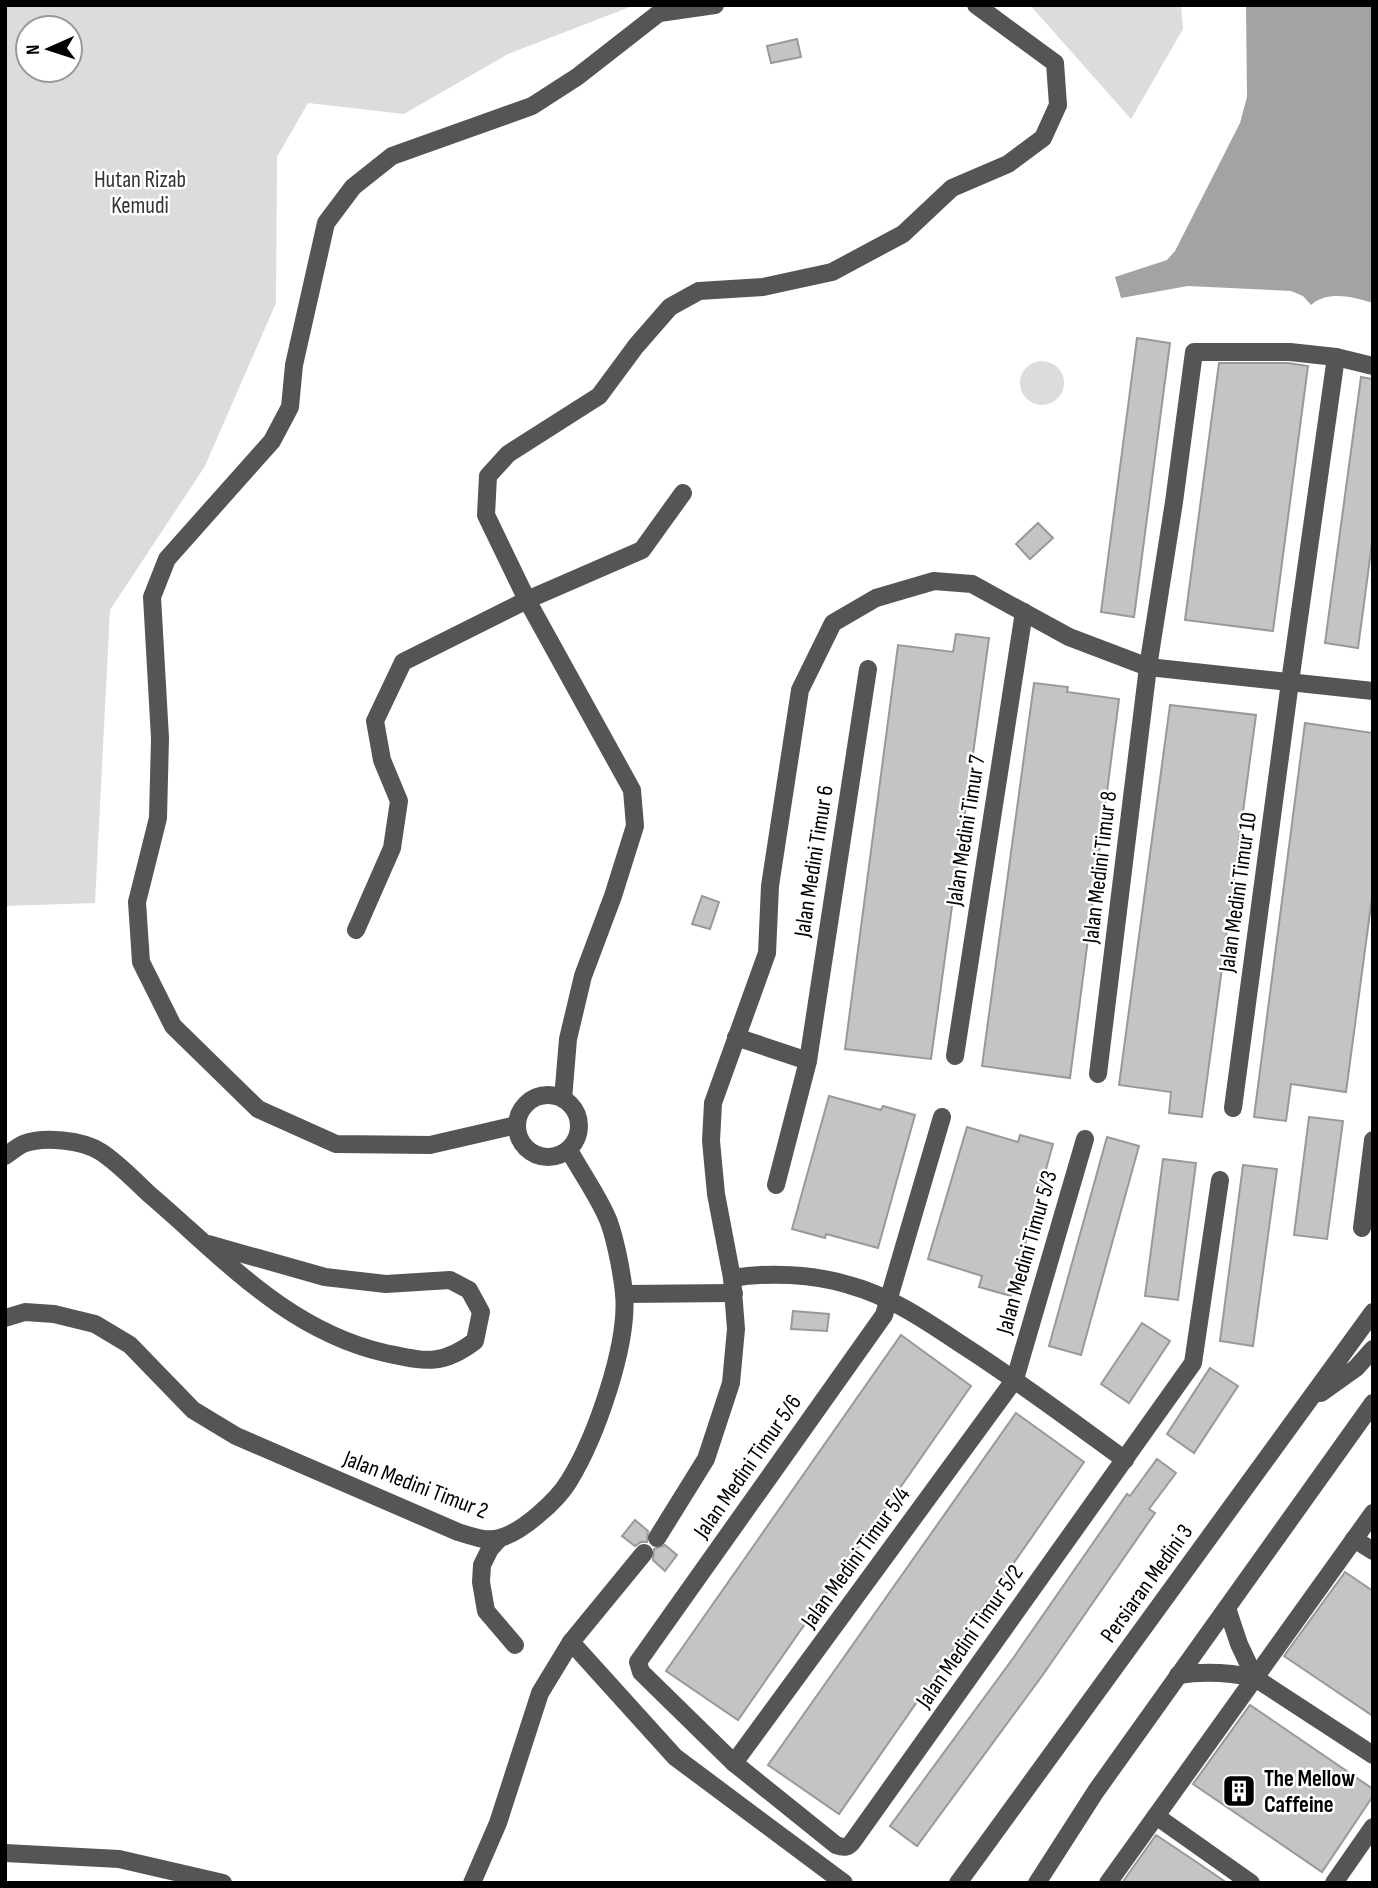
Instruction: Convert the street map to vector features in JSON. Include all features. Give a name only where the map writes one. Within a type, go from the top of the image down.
[{"type":"street","points":[[517,1125],[430,1145],[336,1144],[258,1109],[173,1026],[141,962],[137,902],[158,818],[160,738],[152,597],[167,559],[272,441],[290,407],[294,365],[326,223],[353,187],[392,156],[532,106],[577,77],[659,13],[715,5]]},
{"type":"street","points":[[563,1099],[568,1039],[583,976],[613,896],[635,826],[632,790],[527,600],[486,515],[488,476],[508,454],[599,396],[636,346],[670,307],[699,290],[763,287],[832,272],[903,234],[952,188],[1008,164],[1043,138],[1058,105],[1055,63],[976,5]]},
{"type":"street","name":"Jalan Medini Timur 8","points":[[1098,1074],[1148,667],[1194,352],[1290,352],[1336,358]]},
{"type":"street","points":[[1336,358],[1373,366]]},
{"type":"street","name":"Jalan Medini Timur 10","points":[[1233,1108],[1336,358]]},
{"type":"street","points":[[356,930],[392,848],[399,801],[382,760],[374,720],[403,662],[527,600],[642,550],[684,493]]},
{"type":"street","points":[[657,1538],[706,1459],[732,1383],[736,1329],[733,1285],[716,1194],[711,1141],[713,1103],[766,953],[770,886],[800,690],[833,623],[876,598],[934,581],[972,584],[1069,637],[1148,667],[1373,691]]},
{"type":"street","name":"Jalan Medini Timur 7","points":[[955,1056],[1024,612]]},
{"type":"street","name":"Jalan Medini Timur 6","points":[[776,1185],[808,1061],[867,669]]},
{"type":"street","points":[[736,1037],[808,1061]]},
{"type":"street","points":[[551,1095],[563,1099],[574,1109],[579,1123],[577,1138],[569,1150],[546,1158],[534,1155],[525,1147],[519,1137],[517,1125],[520,1113],[527,1103],[538,1097],[551,1095]]},
{"type":"street","name":"Jalan Medini Timur 5/6","points":[[734,1763],[641,1672],[638,1662],[884,1315],[942,1118]]},
{"type":"street","points":[[5,1156],[24,1144],[61,1139],[100,1151],[208,1244],[243,1278],[295,1317],[357,1346],[424,1361],[455,1355],[475,1341],[481,1311],[469,1290],[450,1280],[386,1284],[325,1277],[208,1244]]},
{"type":"street","name":"Jalan Medini Timur 5/3","points":[[1014,1379],[1085,1139]]},
{"type":"street","points":[[1362,1228],[1373,1140]]},
{"type":"street","name":"Jalan Medini Timur 2","points":[[5,1318],[25,1312],[54,1314],[95,1324],[130,1345],[193,1409],[236,1436],[458,1532],[479,1539],[499,1539],[518,1530],[548,1506],[569,1482],[602,1410],[623,1332],[624,1294],[610,1224],[569,1150]]},
{"type":"street","name":"Jalan Medini Timur 5/2","points":[[734,1763],[836,1845],[850,1846],[1193,1363],[1220,1180]]},
{"type":"street","points":[[624,1294],[733,1285],[753,1275],[849,1284],[907,1308],[1014,1379],[1125,1460]]},
{"type":"street","name":"Persiaran Medini 3","points":[[958,1883],[1373,1312]]},
{"type":"street","points":[[1306,1403],[1356,1368],[1373,1349]]},
{"type":"street","name":"Jalan Medini Timur 5/4","points":[[734,1763],[1014,1379]]},
{"type":"street","points":[[1037,1883],[1096,1791],[1373,1403]]},
{"type":"street","points":[[1108,1883],[1373,1513]]},
{"type":"street","points":[[499,1539],[482,1565],[481,1582],[486,1611],[515,1645]]},
{"type":"street","points":[[1354,1539],[1373,1551]]},
{"type":"street","points":[[472,1883],[498,1823],[540,1693],[571,1642],[644,1553]]},
{"type":"street","points":[[1227,1608],[1239,1644],[1255,1678]]},
{"type":"street","points":[[571,1642],[675,1757],[844,1883]]},
{"type":"street","points":[[1178,1675],[1207,1671],[1255,1678],[1373,1755]]},
{"type":"street","points":[[1156,1816],[1251,1883]]},
{"type":"street","points":[[1334,1883],[1373,1828]]},
{"type":"street","points":[[5,1853],[119,1859],[223,1883]]},
{"type":"green space","name":"Hutan Rizab Kemudi","points":[[5,5],[635,5],[508,54],[404,114],[308,103],[277,157],[276,303],[205,466],[110,610],[95,903],[5,906]]},
{"type":"green space","points":[[1030,5],[1181,5],[1183,29],[1131,119]]},
{"type":"green space","points":[[1042,361],[1058,367],[1064,383],[1058,399],[1042,405],[1026,399],[1020,383],[1026,367]]},
{"type":"shaded area","points":[[1246,5],[1373,5],[1373,303],[1333,296],[1311,305],[1303,296],[1291,291],[1188,286],[1121,298],[1115,277],[1167,260],[1175,251],[1240,123],[1247,97]]},
{"type":"building","points":[[797,39],[801,57],[771,63],[767,46]]},
{"type":"building","points":[[1137,338],[1170,343],[1134,617],[1101,612]]},
{"type":"building","points":[[1219,363],[1288,363],[1308,366],[1273,631],[1185,620]]},
{"type":"building","points":[[1361,377],[1373,379],[1373,536],[1358,648],[1325,643]]},
{"type":"building","points":[[1038,523],[1053,538],[1030,559],[1016,544]]},
{"type":"building","points":[[956,634],[989,638],[931,1059],[845,1049],[898,645],[953,652]]},
{"type":"building","points":[[1034,683],[1068,687],[1067,692],[1119,699],[1070,1078],[982,1066]]},
{"type":"building","points":[[1170,705],[1256,715],[1202,1117],[1169,1113],[1171,1092],[1119,1085]]},
{"type":"building","points":[[1305,723],[1373,733],[1373,890],[1346,1092],[1291,1084],[1286,1121],[1254,1117]]},
{"type":"building","points":[[702,896],[719,902],[710,929],[692,924]]},
{"type":"building","points":[[829,1096],[881,1110],[883,1106],[915,1115],[878,1248],[826,1234],[825,1238],[792,1229]]},
{"type":"building","points":[[1309,1117],[1343,1121],[1327,1239],[1294,1235]]},
{"type":"building","points":[[967,1127],[1018,1142],[1020,1135],[1053,1144],[1011,1296],[979,1287],[982,1276],[928,1259]]},
{"type":"building","points":[[1107,1137],[1139,1146],[1081,1355],[1049,1346]]},
{"type":"building","points":[[1163,1159],[1196,1163],[1178,1300],[1145,1296]]},
{"type":"building","points":[[1243,1165],[1277,1169],[1253,1346],[1220,1341]]},
{"type":"building","points":[[793,1311],[829,1314],[827,1331],[791,1329]]},
{"type":"building","points":[[1142,1323],[1170,1341],[1129,1403],[1101,1384]]},
{"type":"building","points":[[901,1335],[971,1386],[738,1720],[666,1671]]},
{"type":"building","points":[[1210,1368],[1238,1386],[1194,1453],[1167,1434]]},
{"type":"building","points":[[1016,1413],[1084,1462],[839,1814],[768,1765]]},
{"type":"building","points":[[1157,1459],[1176,1473],[1149,1509],[1155,1513],[1042,1676],[917,1846],[890,1826],[1014,1657],[1127,1494],[1130,1496]]},
{"type":"building","points":[[635,1520],[648,1531],[647,1542],[635,1546],[622,1536]]},
{"type":"building","points":[[665,1545],[677,1555],[665,1571],[653,1560],[654,1549]]},
{"type":"building","points":[[1345,1572],[1373,1591],[1373,1716],[1284,1656]]},
{"type":"building","points":[[1250,1705],[1373,1789],[1373,1796],[1322,1872],[1193,1784]]},
{"type":"building","points":[[1156,1835],[1195,1861],[1227,1883],[1122,1883]]},
{"type":"place","name":"The Mellow Caffeine","points":[[1239,1791]]}]
